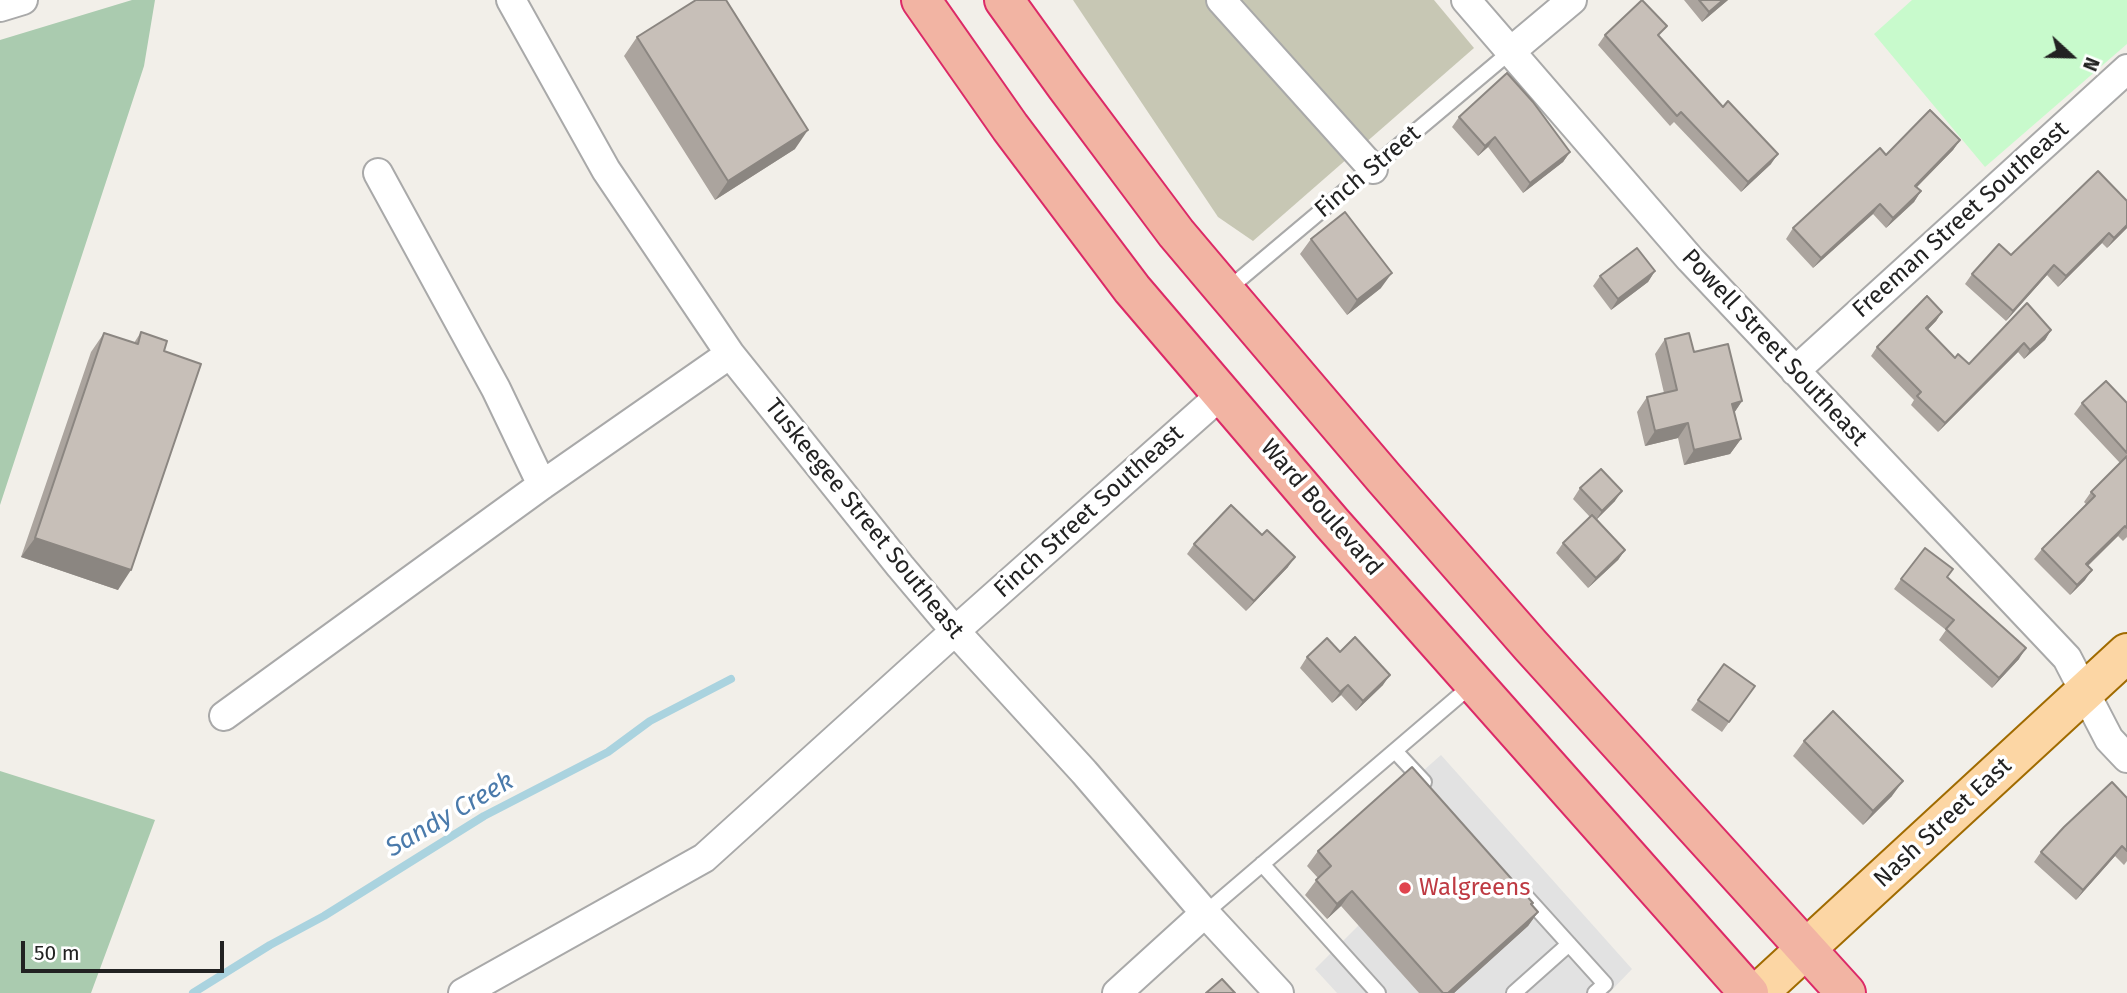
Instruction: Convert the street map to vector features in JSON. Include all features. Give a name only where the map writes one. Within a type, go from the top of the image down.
[{"type":"highway","name":"Ward Boulevard","points":[[921,0],[1010,127],[1132,289],[1473,684],[1749,993]]},
{"type":"highway","points":[[1004,0],[1168,222],[1225,291],[1531,646],[1846,993]]},
{"type":"main road","name":"Nash Street East","points":[[1758,993],[2127,653]]},
{"type":"street","points":[[0,7],[23,0]]},
{"type":"street","name":"Tuskeegee Street Southeast","points":[[511,0],[606,170],[730,354],[891,556],[955,631],[1279,993]]},
{"type":"street","points":[[1221,0],[1373,169]]},
{"type":"street","name":"Powell Street Southeast","points":[[1466,0],[1690,259],[2067,658],[2109,739],[2127,758]]},
{"type":"street","points":[[1510,52],[1572,0]]},
{"type":"street","name":"Freeman Street Southeast","points":[[1795,370],[2127,69]]},
{"type":"street","points":[[378,173],[496,389],[542,485]]},
{"type":"street","points":[[224,716],[542,485],[730,354]]},
{"type":"street","name":"Finch Street Southeast","points":[[463,993],[704,858],[1223,393]]},
{"type":"street","points":[[1117,993],[1205,913]]},
{"type":"lane","name":"Finch Street","points":[[1225,291],[1510,52]]},
{"type":"lane","points":[[1205,913],[1473,684]]},
{"type":"lane","points":[[1395,751],[1432,791]]},
{"type":"lane","points":[[1262,864],[1378,993]]},
{"type":"lane","points":[[1514,883],[1605,984],[1595,993]]},
{"type":"lane","points":[[1514,993],[1569,944]]},
{"type":"shaded area","points":[[1073,0],[1434,0],[1474,48],[1253,241],[1218,217]]},
{"type":"shaded area","points":[[1441,755],[1632,969],[1609,993],[1454,993],[1406,786]]},
{"type":"shaded area","points":[[1359,925],[1419,993],[1337,993],[1315,969]]},
{"type":"green space","points":[[132,0],[155,0],[144,66],[0,505],[0,40]]},
{"type":"green space","points":[[1912,0],[2127,0],[2127,44],[1985,167],[1874,34]]},
{"type":"green space","points":[[0,771],[155,820],[91,993],[0,993]]},
{"type":"building","points":[[696,0],[726,0],[808,130],[728,181],[637,37]]},
{"type":"building","points":[[1642,0],[1667,26],[1658,35],[1723,107],[1728,101],[1778,154],[1748,182],[1681,112],[1677,116],[1605,35]]},
{"type":"building","points":[[1699,0],[1723,0],[1709,12]]},
{"type":"building","points":[[1507,73],[1533,102],[1570,152],[1530,183],[1495,137],[1485,146],[1459,117]]},
{"type":"building","points":[[1930,110],[1960,140],[1915,186],[1921,191],[1893,218],[1880,204],[1821,258],[1793,228],[1880,148],[1886,155]]},
{"type":"building","points":[[2098,171],[2127,201],[2127,225],[2114,238],[2109,233],[2066,276],[2054,265],[2013,311],[1972,274],[1999,244],[2011,255]]},
{"type":"building","points":[[1345,212],[1392,273],[1357,300],[1311,239]]},
{"type":"building","points":[[1637,248],[1655,271],[1618,299],[1600,276]]},
{"type":"building","points":[[1927,296],[1942,312],[1926,328],[1955,358],[1958,354],[1969,364],[2027,303],[2051,330],[2030,350],[2024,343],[1945,423],[1917,396],[1921,392],[1877,347]]},
{"type":"building","points":[[141,332],[167,341],[164,351],[201,364],[131,570],[35,538],[104,333],[138,344]]},
{"type":"building","points":[[1689,333],[1694,352],[1728,344],[1742,401],[1732,404],[1741,439],[1694,450],[1688,423],[1655,431],[1647,397],[1677,390],[1665,339]]},
{"type":"building","points":[[2106,381],[2127,403],[2127,453],[2082,403]]},
{"type":"building","points":[[2127,456],[2127,528],[2125,526],[2086,564],[2092,570],[2077,585],[2042,549],[2095,496],[2091,492]]},
{"type":"building","points":[[1601,469],[1622,491],[1602,511],[1580,488]]},
{"type":"building","points":[[1231,505],[1262,535],[1267,530],[1295,557],[1254,601],[1194,544]]},
{"type":"building","points":[[1592,515],[1625,550],[1596,578],[1563,543]]},
{"type":"building","points":[[1925,548],[1953,569],[1947,577],[2026,648],[1999,678],[1946,629],[1954,620],[1901,579]]},
{"type":"building","points":[[1355,637],[1390,675],[1363,701],[1348,685],[1340,692],[1307,657],[1327,638],[1340,652]]},
{"type":"building","points":[[1724,664],[1755,686],[1729,722],[1698,700]]},
{"type":"building","points":[[1833,711],[1903,781],[1873,811],[1804,741]]},
{"type":"building","name":"Walgreens","points":[[1412,767],[1533,903],[1531,904],[1538,912],[1448,993],[1443,993],[1352,891],[1337,904],[1316,880],[1331,866],[1318,851]]},
{"type":"building","points":[[2112,782],[2127,798],[2127,851],[2122,846],[2083,890],[2041,852]]},
{"type":"building","points":[[1222,979],[1235,993],[1206,993]]},
{"type":"waterway","name":"Sandy Creek","points":[[193,993],[270,945],[324,916],[484,816],[608,752],[650,721],[731,679]]},
{"type":"place","name":"Walgreens","points":[[1405,888]]}]
